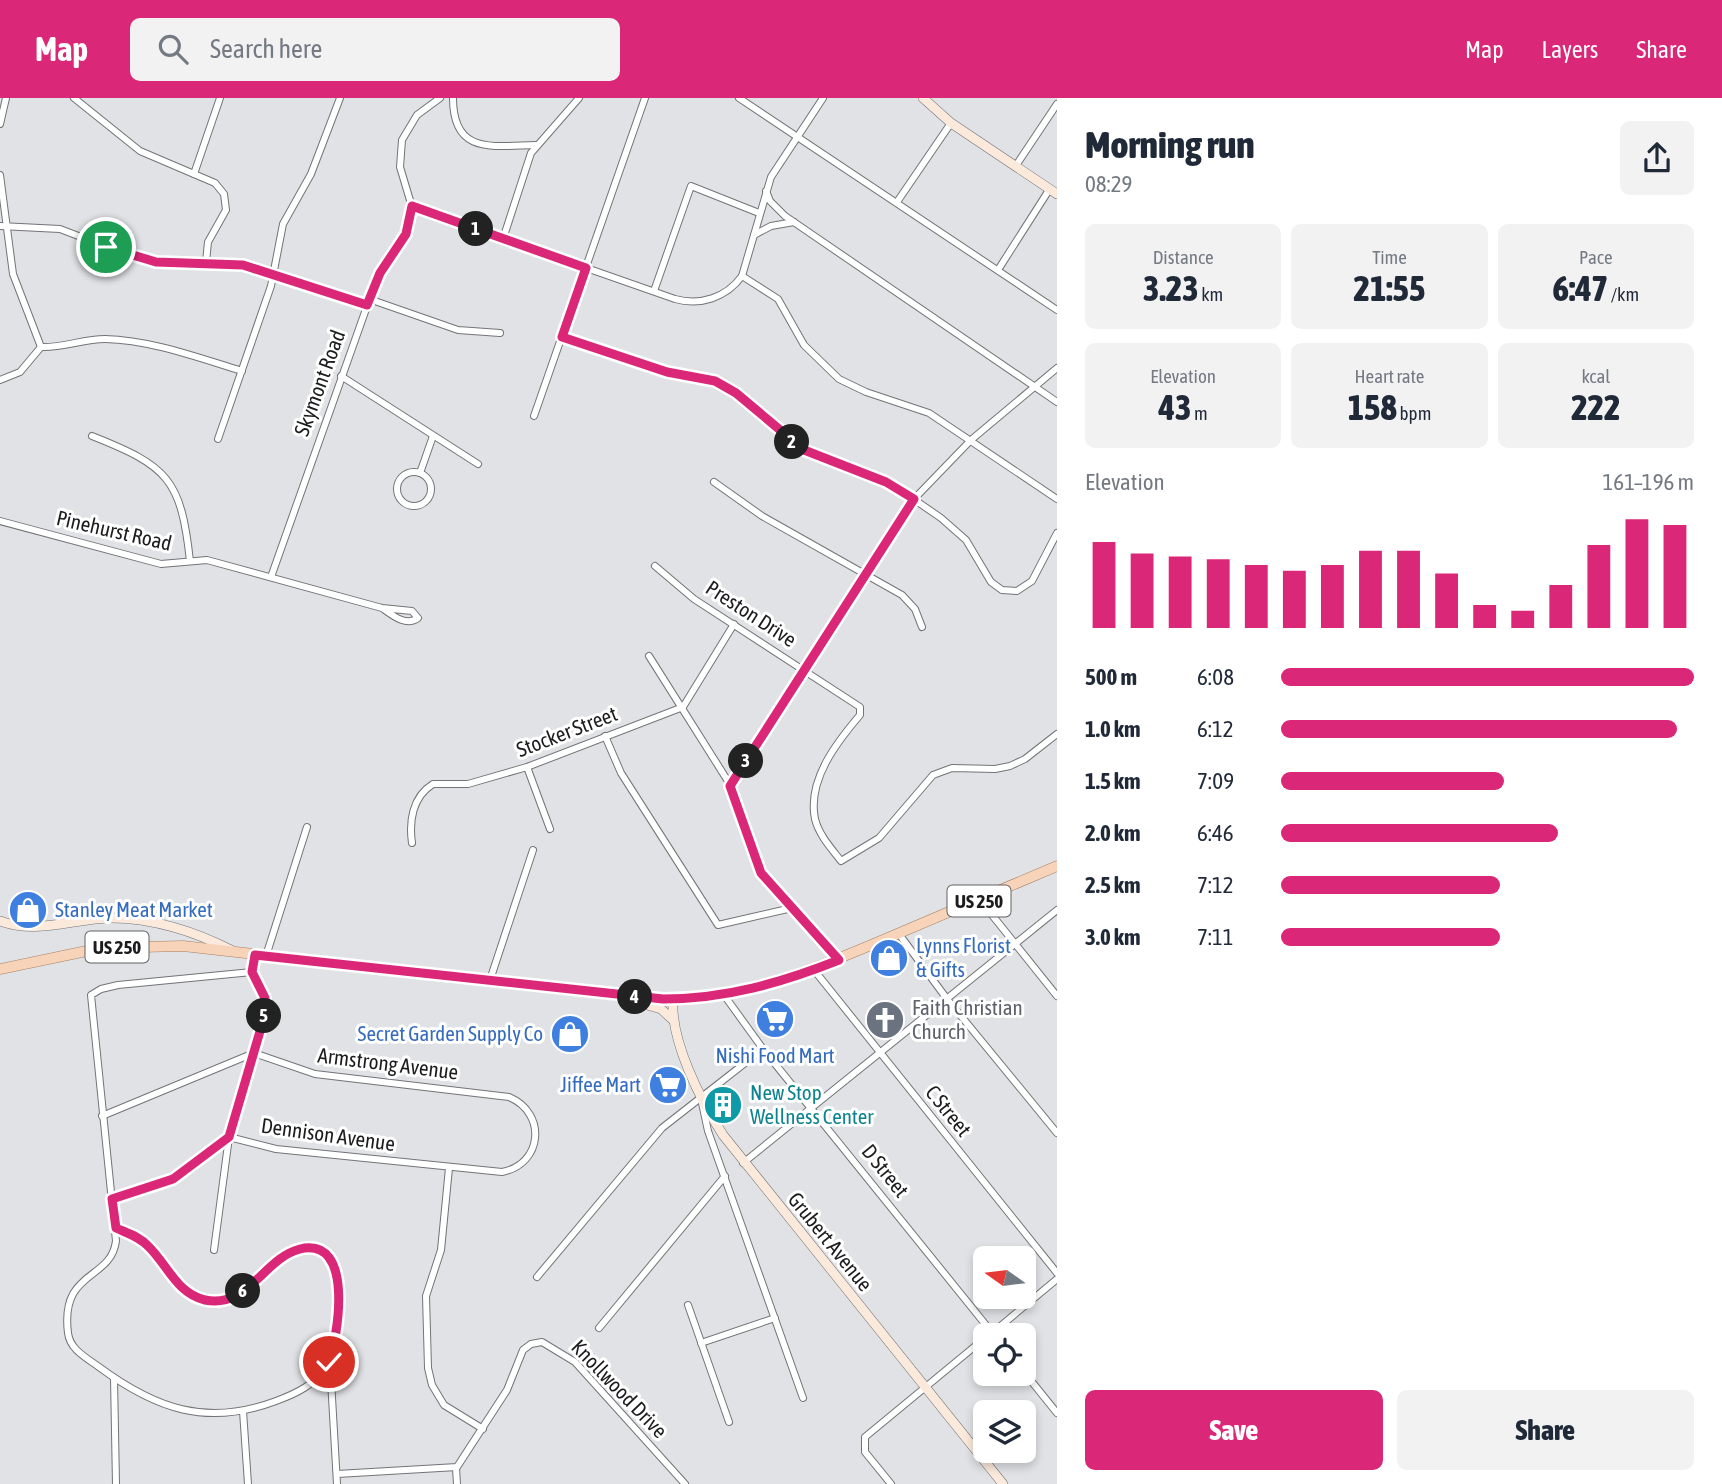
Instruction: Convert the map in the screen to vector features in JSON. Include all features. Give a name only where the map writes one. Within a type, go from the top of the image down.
[{"type":"main road","name":"US 250","points":[[0,969],[101,948],[183,946],[618,995],[673,999],[724,995],[765,986],[814,970],[1057,866]]},
{"type":"street","points":[[0,124],[6,98]]},
{"type":"street","points":[[74,98],[141,151],[219,186],[226,200],[225,213],[208,242],[206,262]]},
{"type":"street","points":[[194,174],[220,98]]},
{"type":"street","points":[[218,439],[273,275],[283,224],[311,174],[340,98]]},
{"type":"street","points":[[440,98],[413,120],[401,144],[400,167],[412,206],[654,292],[680,300],[702,301],[725,292],[742,276],[766,189],[823,98]]},
{"type":"street","points":[[453,98],[455,125],[467,138],[496,145],[536,145]]},
{"type":"street","points":[[503,239],[536,145],[579,98]]},
{"type":"street","points":[[534,416],[645,98]]},
{"type":"street","points":[[739,98],[1057,310]]},
{"type":"street","points":[[923,98],[951,123],[1053,192],[998,270]]},
{"type":"street","points":[[1015,167],[1057,104]]},
{"type":"street","points":[[897,202],[951,123]]},
{"type":"street","points":[[0,175],[2,226],[16,287],[41,347]]},
{"type":"street","points":[[654,292],[691,186],[759,213]]},
{"type":"street","points":[[766,189],[774,206],[794,222],[1057,402]]},
{"type":"street","name":"Skymont Road","points":[[271,577],[368,302],[380,273],[406,234],[412,206]]},
{"type":"street","points":[[753,235],[771,226],[794,222]]},
{"type":"street","points":[[2,226],[60,229],[147,260],[243,265],[458,330],[500,333]]},
{"type":"street","points":[[742,276],[778,299],[804,345],[839,379],[866,392],[922,410],[1057,499]]},
{"type":"street","points":[[562,337],[667,372],[715,381],[736,393],[804,450],[886,482],[914,499],[962,537],[991,582],[1004,591],[1019,590],[1033,580],[1057,533]]},
{"type":"street","points":[[0,380],[20,372],[41,347],[95,339],[117,340],[242,371]]},
{"type":"street","points":[[730,786],[914,499],[971,440],[1057,368]]},
{"type":"street","points":[[341,376],[478,464]]},
{"type":"street","points":[[92,436],[152,464],[170,482],[183,508],[190,561]]},
{"type":"street","points":[[420,473],[433,436]]},
{"type":"street","points":[[410,472],[420,473],[430,482],[429,496],[419,505],[408,504],[399,495],[399,482],[410,472]]},
{"type":"street","points":[[714,482],[762,516],[867,573],[908,601],[922,627]]},
{"type":"street","name":"Pinehurst Road","points":[[0,521],[161,564],[205,560],[382,608],[412,611],[418,618],[410,622],[397,618],[382,608]]},
{"type":"street","name":"Preston Drive","points":[[655,566],[694,599],[856,702],[861,710],[827,757],[815,808],[821,834],[841,861],[879,838],[933,775],[952,768],[995,769],[1010,766],[1025,759],[1057,734]]},
{"type":"street","points":[[683,707],[734,624]]},
{"type":"street","points":[[649,656],[730,786],[755,863],[839,960]]},
{"type":"street","name":"Stocker Street","points":[[412,843],[409,824],[419,796],[430,786],[438,783],[468,784],[527,767],[683,707]]},
{"type":"street","points":[[605,736],[621,773],[718,925],[792,908]]},
{"type":"street","points":[[527,767],[550,829]]},
{"type":"street","points":[[252,972],[307,827]]},
{"type":"street","points":[[490,980],[533,850]]},
{"type":"street","points":[[980,901],[1057,996]]},
{"type":"street","points":[[743,1163],[1057,910]]},
{"type":"street","points":[[0,921],[29,928],[112,918],[184,931],[202,936],[236,952]]},
{"type":"street","points":[[183,946],[184,931]]},
{"type":"street","points":[[899,934],[947,999],[1057,1133]]},
{"type":"street","name":"C Street","points":[[814,970],[1057,1273]]},
{"type":"street","points":[[116,1228],[146,1243],[182,1288],[209,1300],[225,1300],[239,1294],[297,1250],[311,1249],[324,1254],[335,1267],[339,1285],[334,1342],[326,1368],[295,1393],[243,1411],[204,1413],[177,1409],[143,1397],[74,1347],[68,1335],[68,1318],[75,1287],[112,1256],[116,1241],[90,997],[101,989],[118,985],[252,972]]},
{"type":"street","points":[[214,1250],[229,1137],[254,1053],[265,1004],[262,988],[252,972]]},
{"type":"street","points":[[618,995],[661,1009],[674,1021]]},
{"type":"street","name":"D Street","points":[[724,995],[981,1323]]},
{"type":"street","name":"Grubert Avenue","points":[[673,999],[674,1021],[702,1097],[743,1163],[1003,1484]]},
{"type":"street","points":[[537,1277],[655,1135],[763,1048]]},
{"type":"street","points":[[102,1116],[254,1053]]},
{"type":"street","name":"Armstrong Avenue","points":[[254,1053],[320,1075],[509,1097],[528,1109],[535,1122],[536,1136]]},
{"type":"street","points":[[702,1097],[706,1123],[803,1398]]},
{"type":"street","name":"Dennison Avenue","points":[[112,1199],[173,1179],[229,1137],[276,1149],[449,1168],[509,1171],[530,1156],[536,1136]]},
{"type":"street","points":[[449,1168],[441,1250],[426,1290],[428,1368],[432,1385],[444,1405],[483,1429]]},
{"type":"street","points":[[599,1328],[725,1176]]},
{"type":"street","points":[[1004,1323],[1057,1279]]},
{"type":"street","points":[[688,1305],[729,1422]]},
{"type":"street","points":[[701,1343],[775,1318]]},
{"type":"street","name":"Knollwood Drive","points":[[456,1468],[507,1390],[523,1350],[533,1343],[545,1342],[575,1362],[685,1484]]},
{"type":"street","points":[[891,1484],[865,1452],[863,1441],[973,1349]]},
{"type":"street","points":[[326,1368],[331,1380],[337,1484]]},
{"type":"street","points":[[114,1378],[116,1484]]},
{"type":"street","points":[[1035,1386],[1057,1413]]},
{"type":"street","points":[[243,1411],[248,1484]]},
{"type":"street","points":[[337,1474],[456,1468],[457,1484]]},
{"type":"place","name":"Stanley Meat Market","points":[[28,910]]},
{"type":"place","name":"Lynns Florist & Gifts","points":[[889,958]]},
{"type":"place","name":"Nishi Food Mart","points":[[775,1019]]},
{"type":"place","name":"Faith Christian Church","points":[[885,1020]]},
{"type":"place","name":"Secret Garden Supply Co","points":[[570,1034]]},
{"type":"place","name":"Jiffee Mart","points":[[668,1085]]},
{"type":"place","name":"New Stop Wellness Center","points":[[723,1105]]},
{"type":"route","points":[[106,247],[156,262],[220,262],[243,265],[367,305],[377,278],[406,234],[412,206],[586,268],[562,337],[645,366],[715,381],[736,393],[781,434],[804,450],[834,464],[886,482],[914,499],[730,786],[755,863],[761,873],[839,960],[753,989],[714,996],[663,999],[255,955],[252,972],[261,985],[265,998],[263,1021],[229,1137],[173,1179],[112,1199],[116,1228],[146,1243],[182,1288],[193,1296],[217,1301],[239,1294],[297,1250],[318,1250],[332,1262],[339,1285],[335,1337],[329,1362]]}]
